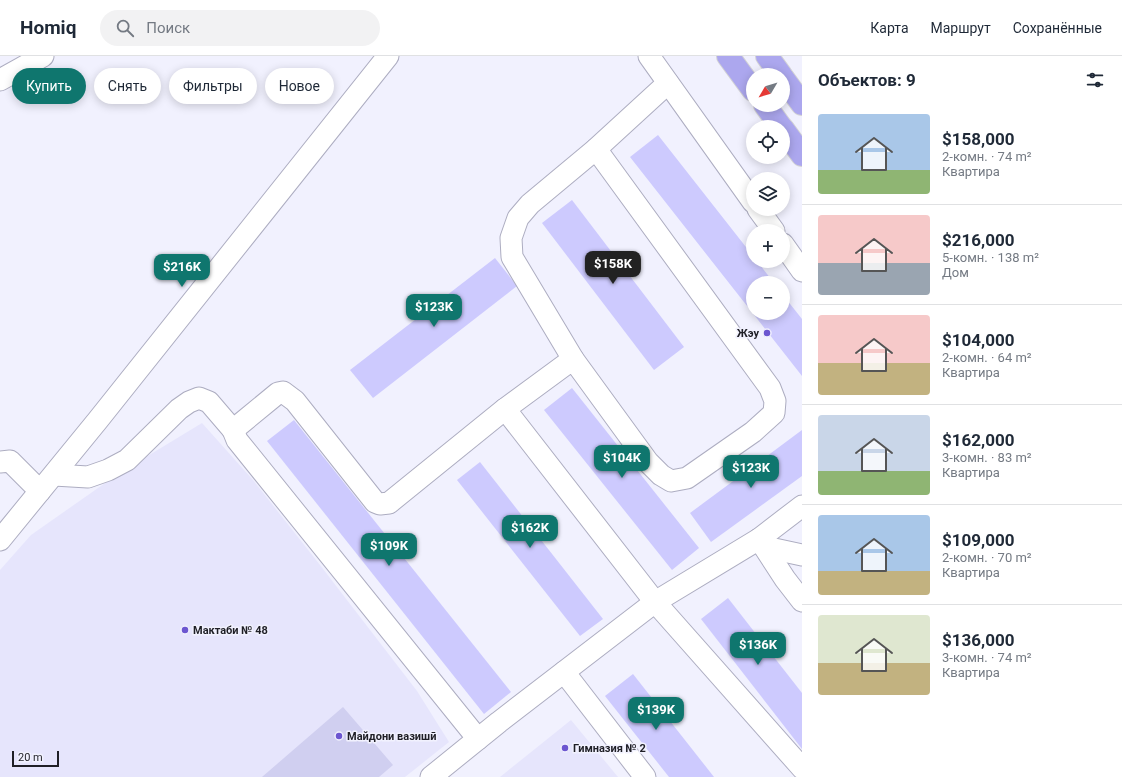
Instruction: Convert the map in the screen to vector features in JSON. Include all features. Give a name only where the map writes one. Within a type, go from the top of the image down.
[{"type":"highway","points":[[728,56],[746,80]]},
{"type":"highway","points":[[767,56],[776,68]]},
{"type":"highway","points":[[790,88],[802,104]]},
{"type":"highway","points":[[769,112],[776,120]]},
{"type":"highway","points":[[790,139],[802,155]]},
{"type":"street","points":[[0,80],[43,56]]},
{"type":"street","points":[[0,540],[54,475],[388,56]]},
{"type":"street","points":[[649,56],[746,192]]},
{"type":"street","points":[[596,149],[770,388],[775,401],[774,413],[753,432],[687,478],[672,482],[661,475],[648,462],[573,360],[512,257],[511,238],[518,218],[530,204],[596,149],[668,83]]},
{"type":"street","points":[[790,254],[802,271]]},
{"type":"street","points":[[233,430],[278,393],[283,392],[295,401],[369,495],[375,502],[380,504],[389,502],[506,409],[573,360]]},
{"type":"street","points":[[54,475],[88,477],[108,470],[127,460],[179,409],[189,402],[199,398],[209,402],[233,430],[237,440],[478,739]]},
{"type":"street","points":[[506,409],[655,602],[802,768]]},
{"type":"street","points":[[0,462],[10,461],[40,491]]},
{"type":"street","points":[[431,777],[655,602],[762,543],[802,506]]},
{"type":"street","points":[[762,543],[802,555]]},
{"type":"street","points":[[762,543],[785,579],[802,601]]},
{"type":"street","points":[[564,672],[645,777]]},
{"type":"shaded area","name":"Мактаби № 48","points":[[202,423],[253,480],[320,565],[417,691],[449,742],[405,777],[0,777],[0,570],[31,535],[118,474]]},
{"type":"shaded area","name":"Майдони вазишӣ","points":[[343,707],[393,765],[379,777],[262,777]]},
{"type":"shaded area","name":"Гимназия № 2","points":[[571,720],[618,777],[500,777]]},
{"type":"building","points":[[658,135],[746,247],[746,268],[762,268],[769,276],[746,276],[746,305],[630,157]]},
{"type":"building","points":[[572,200],[684,347],[654,370],[542,223]]},
{"type":"building","points":[[495,258],[517,286],[373,398],[350,370]]},
{"type":"building","points":[[790,304],[802,319],[802,376],[758,320],[790,320]]},
{"type":"building","points":[[572,388],[699,548],[672,570],[544,410]]},
{"type":"building","points":[[294,420],[511,692],[484,714],[267,441]]},
{"type":"building","points":[[802,430],[802,476],[711,542],[690,513]]},
{"type":"building","points":[[480,462],[603,619],[580,636],[457,480]]},
{"type":"building","points":[[728,598],[802,693],[802,749],[701,619]]},
{"type":"building","points":[[633,674],[714,777],[669,777],[605,696]]},
{"type":"place","name":"Жэу","points":[[767,333]]},
{"type":"place","name":"Мактаби № 48","points":[[185,630]]},
{"type":"place","name":"Майдони вазишӣ","points":[[339,736]]},
{"type":"place","name":"Гимназия № 2","points":[[565,748]]}]
